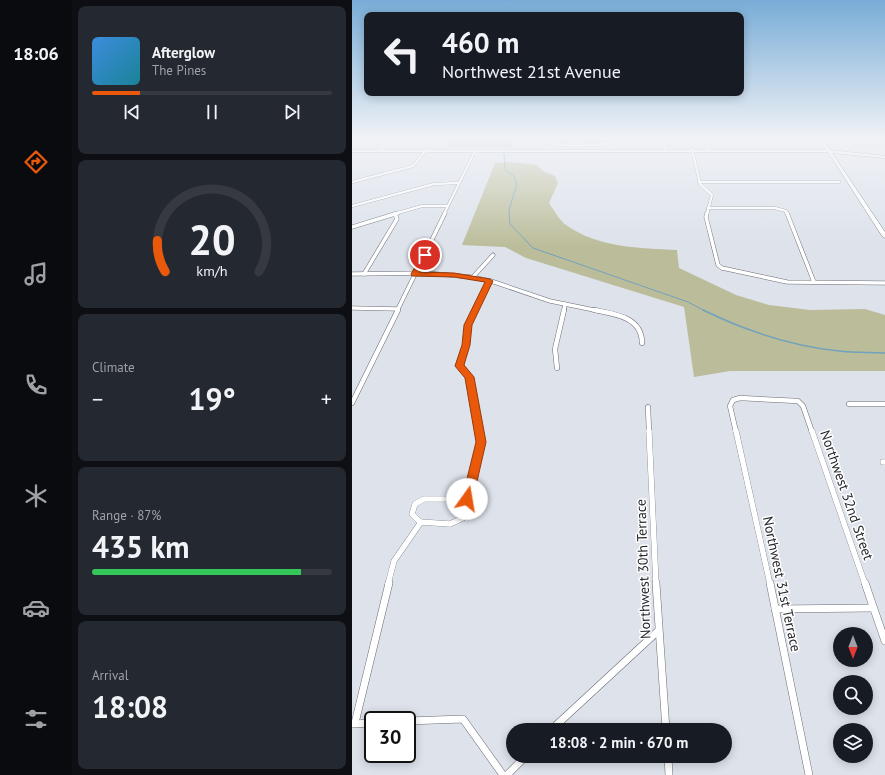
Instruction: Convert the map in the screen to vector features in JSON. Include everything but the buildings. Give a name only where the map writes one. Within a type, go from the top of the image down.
[{"type":"main road","points":[[844,173],[883,230],[885,236]]},
{"type":"street","points":[[352,182],[386,173]]},
{"type":"street","points":[[352,403],[464,173]]},
{"type":"street","points":[[698,173],[700,182],[712,195],[706,217],[718,265],[722,268],[782,281],[885,284]]},
{"type":"street","points":[[700,182],[839,182]]},
{"type":"street","points":[[352,206],[434,184],[459,183]]},
{"type":"street","points":[[352,227],[422,206],[448,206]]},
{"type":"street","points":[[708,208],[782,209],[786,212],[789,218],[814,282]]},
{"type":"street","points":[[364,274],[397,219],[396,214]]},
{"type":"street","points":[[473,277],[493,255]]},
{"type":"street","points":[[352,274],[454,275],[490,281],[550,301],[608,313],[636,324],[642,332],[642,343]]},
{"type":"street","points":[[467,499],[424,499],[415,504],[412,514],[422,522],[450,524],[463,518],[481,442],[470,377],[460,366],[466,345],[468,325],[490,281]]},
{"type":"street","points":[[557,368],[555,349],[565,304]]},
{"type":"street","points":[[352,308],[398,309]]},
{"type":"street","name":"Northwest 32nd Street","points":[[733,400],[740,398],[793,400],[801,403],[885,641]]},
{"type":"street","name":"Northwest 31st Terrace","points":[[733,400],[730,406],[776,609],[809,775]]},
{"type":"street","points":[[849,404],[885,404]]},
{"type":"street","name":"Northwest 30th Terrace","points":[[648,408],[658,631],[665,723]]},
{"type":"street","points":[[364,722],[354,723],[394,561],[422,522]]},
{"type":"street","points":[[776,609],[873,608]]},
{"type":"street","points":[[559,723],[658,631]]},
{"type":"street","points":[[416,721],[463,719],[503,775]]},
{"type":"street","points":[[507,775],[519,763]]},
{"type":"street","points":[[668,763],[669,775]]},
{"type":"green space","points":[[491,173],[548,173],[555,176],[558,183],[549,203],[559,218],[578,233],[605,242],[620,245],[677,250],[679,268],[736,295],[769,305],[810,310],[865,309],[885,315],[885,371],[730,371],[694,377],[684,307],[526,258],[505,247],[462,245]]},
{"type":"waterway","points":[[510,173],[514,176],[517,184],[509,210],[510,224],[533,248],[688,302],[705,311]]},
{"type":"waterway","points":[[705,311],[752,331],[786,341],[821,349],[885,353]]},
{"type":"route","points":[[425,255],[415,274],[454,275],[490,281],[468,325],[466,345],[460,366],[470,377],[481,442],[467,499]]}]
